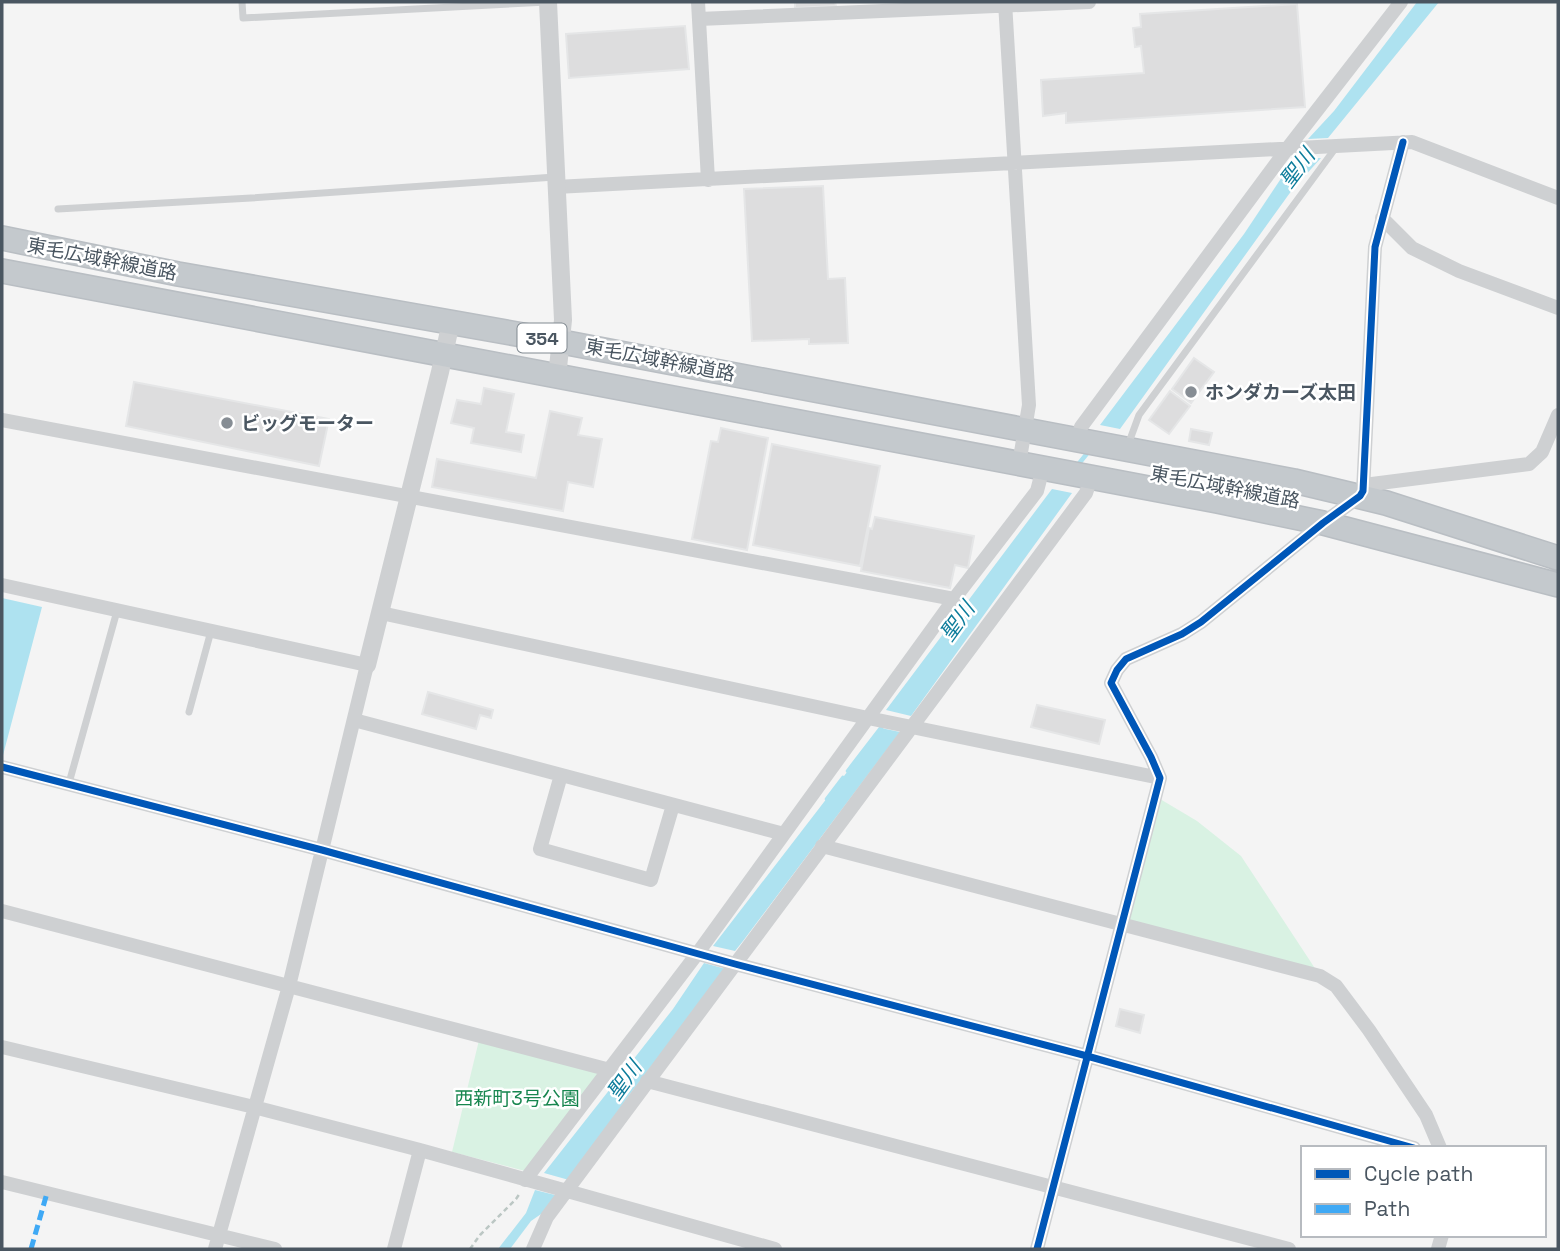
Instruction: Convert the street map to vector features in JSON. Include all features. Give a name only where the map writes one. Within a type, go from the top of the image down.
[{"type":"highway","name":"東毛広域幹線道路","points":[[2,238],[178,274],[562,342],[1293,481],[1362,491],[1558,558]]},
{"type":"highway","name":"東毛広域幹線道路","points":[[2,271],[1323,523],[1558,585]]},
{"type":"street","points":[[548,2],[563,320],[557,377]]},
{"type":"street","points":[[698,2],[708,180]]},
{"type":"street","points":[[699,19],[1089,2]]},
{"type":"street","points":[[1079,440],[1082,427],[1401,2]]},
{"type":"street","points":[[1005,4],[1029,405],[1019,464]]},
{"type":"street","points":[[1362,491],[1374,247],[1403,142]]},
{"type":"street","points":[[555,182],[708,180],[1412,142],[1558,198]]},
{"type":"street","points":[[1382,218],[1412,248],[1459,271],[1558,308]]},
{"type":"street","points":[[215,1249],[289,986],[451,322]]},
{"type":"street","points":[[1037,1249],[1160,778],[1111,683],[1117,670],[1126,659],[1182,634],[1201,622],[1362,491],[1529,464],[1542,452],[1558,415]]},
{"type":"street","points":[[2,420],[954,599]]},
{"type":"street","points":[[532,1182],[610,1070],[699,955],[784,834],[872,719],[954,599],[1051,471]]},
{"type":"street","points":[[533,1249],[547,1217],[564,1190],[822,846],[907,726],[1086,493],[1089,478]]},
{"type":"street","points":[[2,584],[367,666]]},
{"type":"street","points":[[381,613],[1160,778]]},
{"type":"street","points":[[354,720],[784,834]]},
{"type":"street","points":[[2,767],[322,850],[732,964],[1087,1056],[1407,1146]]},
{"type":"street","points":[[561,775],[540,849],[651,880],[673,805]]},
{"type":"street","points":[[822,846],[1320,976],[1336,986],[1369,1030],[1426,1115],[1439,1146]]},
{"type":"street","points":[[2,911],[610,1070]]},
{"type":"street","points":[[2,1048],[254,1107],[420,1150],[775,1249]]},
{"type":"street","points":[[648,1081],[1289,1249]]},
{"type":"street","points":[[394,1249],[420,1150]]},
{"type":"street","points":[[2,1182],[275,1249]]},
{"type":"lane","points":[[242,2],[243,18],[548,2]]},
{"type":"lane","points":[[1119,448],[1139,415],[1332,145]]},
{"type":"lane","points":[[58,209],[555,182]]},
{"type":"lane","points":[[69,783],[117,610]]},
{"type":"lane","points":[[189,712],[211,631]]},
{"type":"path","points":[[470,1249],[480,1235],[532,1182]]},
{"type":"green space","points":[[1155,796],[1197,821],[1241,856],[1320,976],[1122,926]]},
{"type":"green space","name":"西新町3号公園","points":[[480,1036],[604,1068],[525,1171],[452,1152]]},
{"type":"water","points":[[1417,2],[1439,2],[1328,138],[1308,139],[1334,111]]},
{"type":"water","points":[[1321,158],[1292,190],[1120,429],[1100,425],[1244,234],[1294,159]]},
{"type":"water","points":[[1052,489],[1072,493],[911,716],[886,710]]},
{"type":"water","points":[[2,598],[42,607],[2,759]]},
{"type":"water","points":[[881,728],[900,732],[743,941],[735,951],[713,946]]},
{"type":"water","points":[[704,963],[726,969],[630,1094],[569,1180],[544,1173],[673,1009]]},
{"type":"water","points":[[535,1190],[559,1196],[531,1221],[510,1249],[498,1249],[526,1213]]},
{"type":"building","points":[[795,2],[835,2],[836,6],[795,8]]},
{"type":"building","points":[[1297,4],[1305,107],[1066,123],[1066,113],[1043,116],[1041,80],[1144,73],[1141,46],[1135,47],[1133,28],[1141,27],[1140,14]]},
{"type":"building","points":[[685,26],[689,69],[569,78],[566,34]]},
{"type":"building","points":[[823,186],[828,279],[845,278],[848,343],[809,344],[809,339],[752,341],[744,189]]},
{"type":"building","points":[[1194,358],[1214,372],[1191,403],[1172,389]]},
{"type":"building","name":"ビッグモーター","points":[[134,382],[329,419],[319,466],[126,426]]},
{"type":"building","points":[[484,388],[514,394],[506,432],[524,435],[521,452],[471,443],[474,428],[451,423],[457,400],[481,404]]},
{"type":"building","points":[[1170,391],[1190,406],[1169,434],[1149,420]]},
{"type":"building","points":[[550,411],[582,418],[578,435],[602,439],[593,487],[568,482],[563,511],[432,487],[437,459],[536,478]]},
{"type":"building","points":[[721,428],[768,438],[747,550],[692,539],[711,441],[718,442]]},
{"type":"building","points":[[1191,429],[1212,433],[1209,445],[1189,441]]},
{"type":"building","points":[[772,444],[880,466],[860,566],[753,545]]},
{"type":"building","points":[[875,517],[974,536],[968,568],[955,565],[950,588],[861,571],[869,528],[872,529]]},
{"type":"building","points":[[428,692],[493,710],[491,718],[480,715],[476,729],[422,714]]},
{"type":"building","points":[[1037,705],[1105,720],[1099,744],[1031,727]]},
{"type":"building","points":[[1120,1009],[1144,1015],[1140,1033],[1116,1026]]},
{"type":"waterway","name":"聖川","points":[[1077,466],[1089,451]]},
{"type":"waterway","name":"聖川","points":[[848,771],[881,728]]},
{"type":"waterway","name":"聖川","points":[[827,799],[843,778]]},
{"type":"marked path","points":[[31,1249],[47,1193]]},
{"type":"cycle path","points":[[1037,1249],[1160,778],[1111,683],[1126,659],[1182,634],[1201,622],[1363,491],[1375,247],[1403,142]]},
{"type":"cycle path","points":[[2,767],[322,850],[735,964],[1087,1056],[1407,1146]]},
{"type":"place","name":"ホンダカーズ太田","points":[[1191,392]]},
{"type":"place","name":"ビッグモーター","points":[[227,423]]}]
